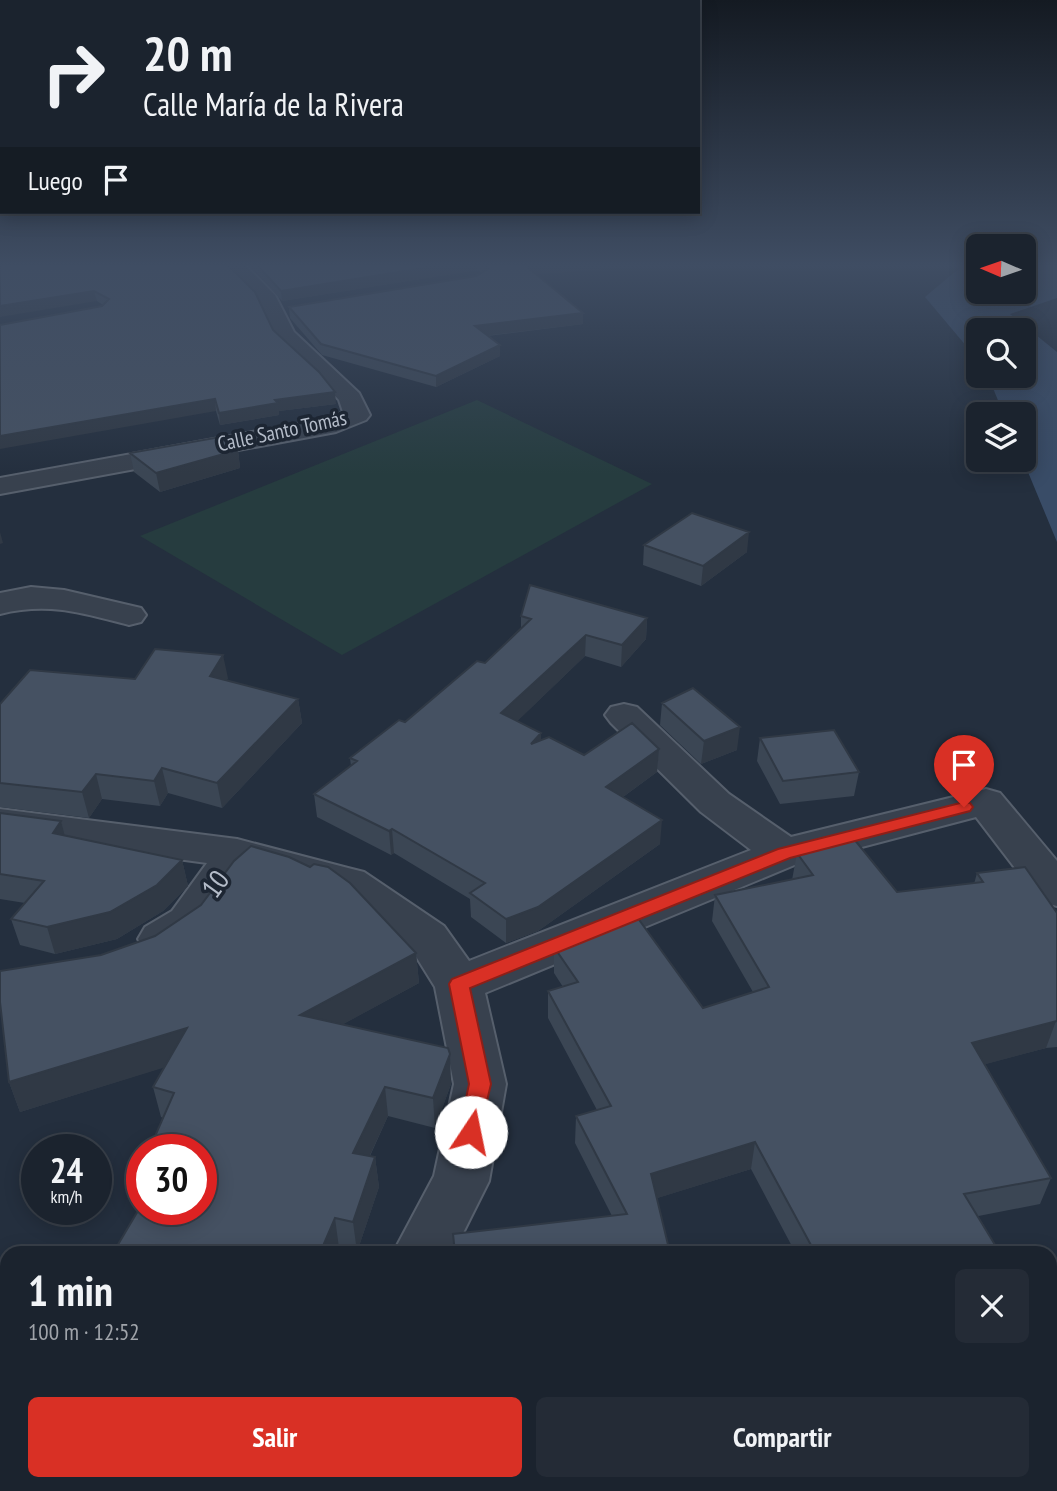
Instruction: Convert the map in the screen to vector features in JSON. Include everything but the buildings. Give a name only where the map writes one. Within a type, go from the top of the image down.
[{"type":"street","name":"Calle Santo Tomás","points":[[0,486],[336,424],[356,415],[350,398],[323,369],[284,335]]},
{"type":"street","points":[[0,604],[17,596],[43,597],[130,615]]},
{"type":"street","points":[[624,715],[715,803],[784,853]]},
{"type":"street","points":[[459,984],[784,853],[986,802],[1057,891]]},
{"type":"street","points":[[0,822],[237,853],[348,883],[428,939],[459,984],[480,1084],[461,1181],[426,1246]]},
{"type":"street","name":"10","points":[[127,958],[139,954],[188,922],[237,853]]},
{"type":"green space","points":[[477,400],[652,484],[342,655],[140,536]]},
{"type":"water","points":[[957,335],[966,335],[966,346]]},
{"type":"water","points":[[1036,335],[1057,352],[1057,542],[1028,472],[1036,472],[1036,402],[999,402],[993,388],[1036,388]]},
{"type":"route","points":[[471,1132],[480,1084],[459,984],[784,853],[964,807]]}]
